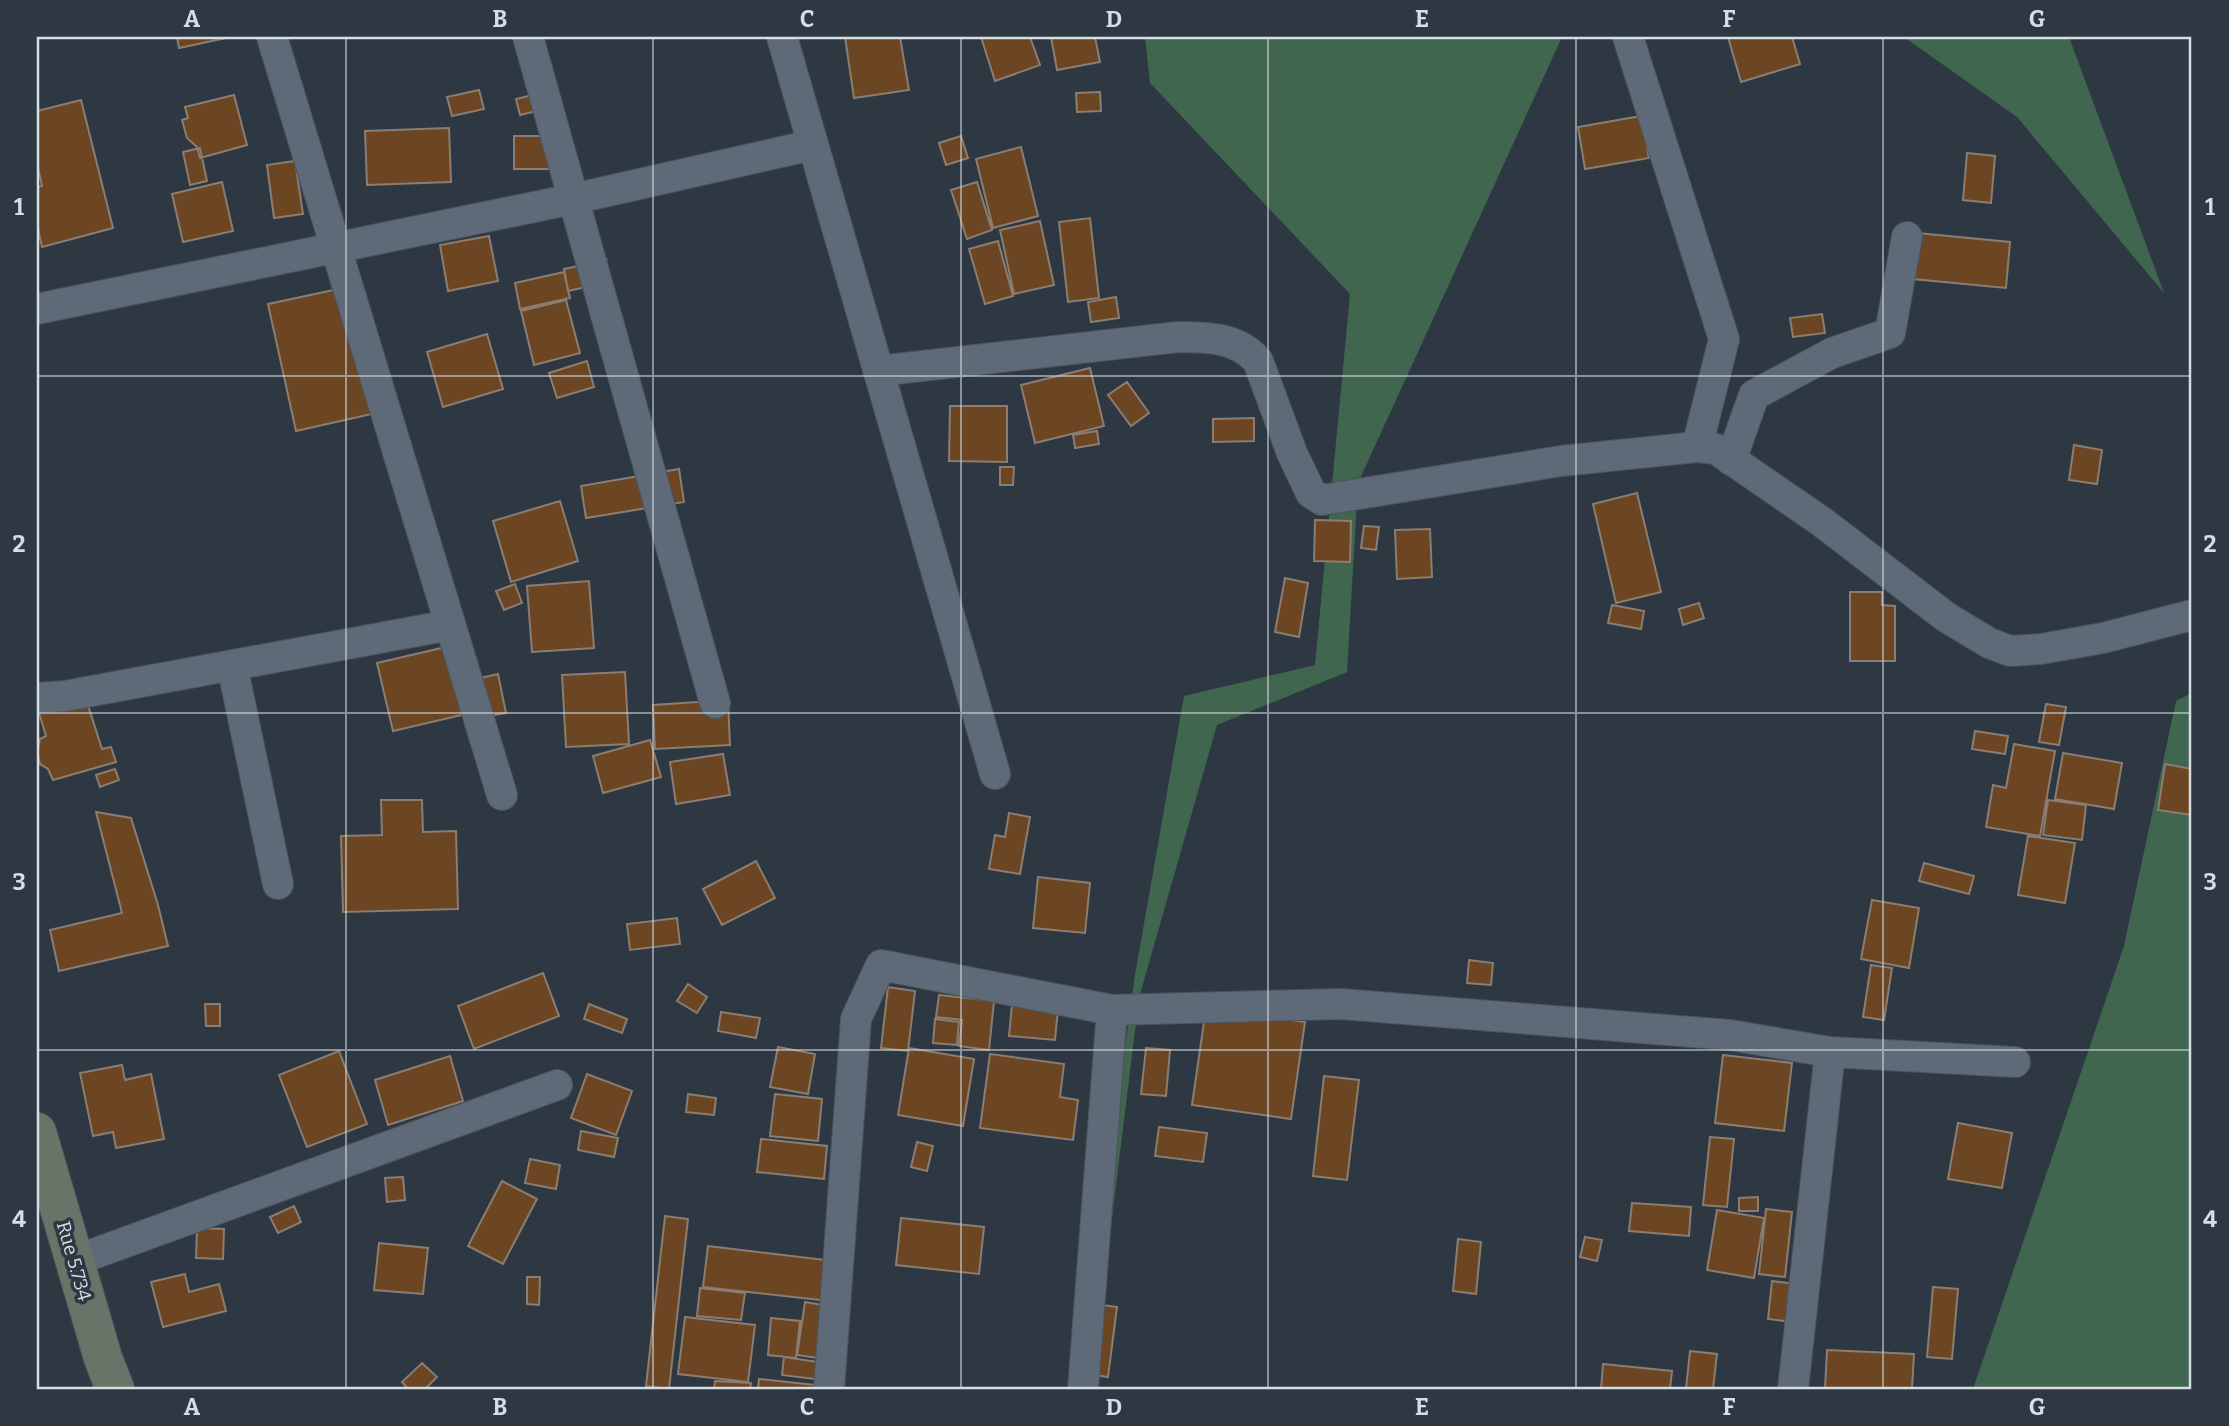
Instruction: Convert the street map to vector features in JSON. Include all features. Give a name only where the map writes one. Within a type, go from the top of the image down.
[{"type":"street","points":[[272,37],[502,795]]},
{"type":"street","points":[[528,37],[715,704]]},
{"type":"street","points":[[782,37],[995,774]]},
{"type":"street","points":[[1628,37],[1724,339],[1697,447]]},
{"type":"street","points":[[37,309],[573,199],[812,145]]},
{"type":"street","points":[[1731,460],[1754,395],[1832,353],[1889,333],[1907,237]]},
{"type":"street","points":[[878,371],[1178,337],[1216,338],[1243,348],[1258,361],[1292,453],[1311,493],[1322,500],[1560,461],[1697,447],[1716,449],[1822,522],[1946,617],[1989,643],[2010,651],[2041,649],[2103,638],[2192,615]]},
{"type":"street","points":[[37,698],[65,696],[450,625]]},
{"type":"street","points":[[232,665],[278,884]]},
{"type":"street","points":[[829,1389],[856,1019],[881,965],[1112,1010],[1341,1004],[1730,1035],[1830,1052],[2015,1062]]},
{"type":"street","points":[[1083,1389],[1112,1010]]},
{"type":"street","points":[[1793,1389],[1830,1052]]},
{"type":"street","points":[[74,1261],[557,1085]]},
{"type":"street","name":"Rue 5.734","points":[[40,1157],[115,1389]]},
{"type":"green space","points":[[1145,37],[1562,37],[1358,483],[1347,672],[1217,725],[1139,998],[1091,1389],[1077,1389],[1135,975],[1184,696],[1315,665],[1350,294],[1150,83]]},
{"type":"green space","points":[[1904,37],[2069,37],[2164,293],[2017,117]]},
{"type":"green space","points":[[2192,693],[2192,1389],[1973,1389],[2124,946],[2176,701]]},
{"type":"building","points":[[177,37],[231,37],[179,48]]},
{"type":"building","points":[[845,37],[900,37],[909,90],[854,98]]},
{"type":"building","points":[[981,37],[1030,37],[1040,65],[995,81]]},
{"type":"building","points":[[1051,37],[1095,37],[1100,62],[1057,70]]},
{"type":"building","points":[[1728,37],[1792,37],[1800,64],[1741,82]]},
{"type":"building","points":[[479,90],[484,109],[452,116],[447,97]]},
{"type":"building","points":[[1100,92],[1101,111],[1077,112],[1076,93]]},
{"type":"building","points":[[541,93],[545,109],[520,115],[516,99]]},
{"type":"building","points":[[234,95],[247,145],[200,158],[197,147],[187,138],[182,120],[188,118],[185,107]]},
{"type":"building","points":[[81,100],[113,228],[42,247],[37,224],[37,187],[42,186],[37,163],[37,111]]},
{"type":"building","points":[[1641,116],[1649,158],[1585,169],[1578,127]]},
{"type":"building","points":[[449,128],[451,182],[367,185],[365,131]]},
{"type":"building","points":[[514,136],[569,136],[569,169],[514,169]]},
{"type":"building","points":[[961,136],[968,158],[946,165],[939,143]]},
{"type":"building","points":[[1021,147],[1038,216],[993,228],[976,159]]},
{"type":"building","points":[[200,148],[207,181],[190,185],[183,152]]},
{"type":"building","points":[[1967,153],[1995,156],[1991,203],[1963,200]]},
{"type":"building","points":[[295,161],[303,214],[274,218],[267,165]]},
{"type":"building","points":[[222,182],[233,231],[183,242],[172,194]]},
{"type":"building","points":[[977,182],[992,230],[967,239],[951,190]]},
{"type":"building","points":[[1090,218],[1099,298],[1068,302],[1059,222]]},
{"type":"building","points":[[1040,221],[1054,285],[1014,294],[1000,230]]},
{"type":"building","points":[[1917,233],[2010,242],[2006,288],[1913,279]]},
{"type":"building","points":[[489,236],[498,281],[448,291],[440,245]]},
{"type":"building","points":[[998,241],[1013,296],[985,304],[969,249]]},
{"type":"building","points":[[606,260],[586,287],[568,291],[564,269]]},
{"type":"building","points":[[564,272],[570,298],[520,309],[515,283]]},
{"type":"building","points":[[357,285],[385,411],[296,431],[268,304]]},
{"type":"building","points":[[1116,297],[1119,318],[1091,322],[1088,302]]},
{"type":"building","points":[[566,300],[580,353],[534,365],[521,311]]},
{"type":"building","points":[[1822,314],[1825,333],[1793,337],[1790,318]]},
{"type":"building","points":[[487,334],[503,389],[443,407],[427,352]]},
{"type":"building","points":[[587,361],[594,387],[557,398],[549,373]]},
{"type":"building","points":[[1090,368],[1104,426],[1035,443],[1021,385]]},
{"type":"building","points":[[1127,382],[1149,413],[1131,426],[1108,395]]},
{"type":"building","points":[[950,406],[1007,406],[1007,462],[949,461]]},
{"type":"building","points":[[1254,418],[1254,441],[1213,442],[1213,419]]},
{"type":"building","points":[[1097,431],[1099,444],[1075,448],[1073,435]]},
{"type":"building","points":[[2074,445],[2102,450],[2097,484],[2069,480]]},
{"type":"building","points":[[1000,467],[1014,467],[1013,485],[1000,485]]},
{"type":"building","points":[[679,469],[684,502],[586,518],[581,486]]},
{"type":"building","points":[[1637,493],[1661,592],[1616,603],[1593,504]]},
{"type":"building","points":[[560,501],[578,561],[511,582],[493,521]]},
{"type":"building","points":[[1315,520],[1351,521],[1350,562],[1314,561]]},
{"type":"building","points":[[1364,526],[1379,527],[1376,550],[1361,548]]},
{"type":"building","points":[[1430,529],[1432,577],[1397,579],[1395,530]]},
{"type":"building","points":[[1285,578],[1308,583],[1299,637],[1275,632]]},
{"type":"building","points":[[589,581],[594,648],[532,652],[527,586]]},
{"type":"building","points":[[515,584],[522,603],[504,610],[496,591]]},
{"type":"building","points":[[1850,592],[1882,592],[1882,605],[1895,606],[1895,661],[1850,661]]},
{"type":"building","points":[[1699,603],[1704,618],[1683,625],[1679,609]]},
{"type":"building","points":[[1612,605],[1644,611],[1641,629],[1608,623]]},
{"type":"building","points":[[450,646],[466,714],[393,731],[377,663]]},
{"type":"building","points":[[625,672],[629,744],[566,747],[562,675]]},
{"type":"building","points":[[498,674],[506,713],[484,717],[463,682]]},
{"type":"building","points":[[86,699],[102,749],[111,747],[116,762],[53,780],[48,769],[40,764],[37,752],[40,739],[46,736],[39,713]]},
{"type":"building","points":[[728,700],[730,745],[655,749],[653,705]]},
{"type":"building","points":[[2046,704],[2066,707],[2059,745],[2039,742]]},
{"type":"building","points":[[1975,731],[2008,736],[2005,754],[1972,749]]},
{"type":"building","points":[[650,740],[661,777],[603,793],[593,756]]},
{"type":"building","points":[[2014,744],[2055,751],[2040,836],[1986,827],[1993,785],[2006,788]]},
{"type":"building","points":[[2063,753],[2122,763],[2114,809],[2055,799]]},
{"type":"building","points":[[723,754],[730,795],[676,804],[670,762]]},
{"type":"building","points":[[2165,764],[2192,769],[2192,815],[2158,810]]},
{"type":"building","points":[[115,769],[119,780],[100,787],[96,775]]},
{"type":"building","points":[[381,800],[422,800],[423,832],[456,831],[458,909],[343,912],[341,836],[382,835]]},
{"type":"building","points":[[2048,800],[2086,805],[2082,840],[2043,835]]},
{"type":"building","points":[[96,812],[131,818],[168,946],[59,971],[50,930],[122,913]]},
{"type":"building","points":[[1009,813],[1030,817],[1020,874],[989,869],[995,835],[1005,837]]},
{"type":"building","points":[[2028,836],[2075,843],[2065,903],[2018,895]]},
{"type":"building","points":[[756,861],[775,898],[722,925],[703,889]]},
{"type":"building","points":[[1924,863],[1974,876],[1969,894],[1919,881]]},
{"type":"building","points":[[1038,877],[1090,883],[1085,933],[1033,928]]},
{"type":"building","points":[[1872,900],[1919,908],[1909,968],[1861,959]]},
{"type":"building","points":[[677,918],[680,944],[630,950],[627,924]]},
{"type":"building","points":[[1469,960],[1493,963],[1491,985],[1467,983]]},
{"type":"building","points":[[1871,965],[1892,968],[1884,1020],[1863,1017]]},
{"type":"building","points":[[543,973],[559,1016],[474,1049],[458,1006]]},
{"type":"building","points":[[688,984],[707,997],[697,1013],[677,1001]]},
{"type":"building","points":[[1014,984],[1060,988],[1055,1040],[1009,1036]]},
{"type":"building","points":[[888,987],[915,991],[908,1051],[881,1048]]},
{"type":"building","points":[[939,995],[994,1001],[989,1050],[959,1046],[962,1020],[936,1017]]},
{"type":"building","points":[[205,1004],[220,1004],[220,1026],[206,1026]]},
{"type":"building","points":[[589,1004],[627,1019],[622,1033],[584,1019]]},
{"type":"building","points":[[1206,1008],[1305,1022],[1291,1119],[1192,1105]]},
{"type":"building","points":[[721,1012],[760,1018],[756,1038],[718,1031]]},
{"type":"building","points":[[935,1019],[959,1022],[957,1045],[933,1043]]},
{"type":"building","points":[[778,1047],[815,1054],[808,1094],[770,1087]]},
{"type":"building","points":[[909,1048],[974,1059],[963,1126],[898,1115]]},
{"type":"building","points":[[1146,1048],[1170,1050],[1166,1096],[1141,1094]]},
{"type":"building","points":[[339,1051],[367,1124],[307,1147],[279,1075]]},
{"type":"building","points":[[990,1054],[1064,1064],[1060,1097],[1078,1100],[1073,1140],[980,1128]]},
{"type":"building","points":[[1723,1055],[1792,1063],[1784,1131],[1715,1123]]},
{"type":"building","points":[[450,1056],[463,1101],[388,1125],[375,1080]]},
{"type":"building","points":[[122,1065],[125,1080],[151,1074],[164,1139],[116,1148],[113,1132],[93,1136],[80,1073]]},
{"type":"building","points":[[587,1074],[632,1091],[616,1135],[571,1118]]},
{"type":"building","points":[[1324,1076],[1359,1080],[1347,1180],[1313,1176]]},
{"type":"building","points":[[688,1094],[716,1098],[714,1115],[686,1112]]},
{"type":"building","points":[[775,1094],[822,1099],[818,1141],[770,1136]]},
{"type":"building","points":[[1958,1123],[2012,1133],[2002,1188],[1948,1179]]},
{"type":"building","points":[[1159,1127],[1207,1133],[1203,1162],[1155,1156]]},
{"type":"building","points":[[581,1131],[618,1138],[614,1157],[578,1150]]},
{"type":"building","points":[[1710,1137],[1734,1139],[1727,1207],[1703,1205]]},
{"type":"building","points":[[761,1139],[827,1146],[824,1179],[757,1172]]},
{"type":"building","points":[[917,1142],[933,1146],[927,1171],[911,1167]]},
{"type":"building","points":[[530,1159],[560,1165],[556,1189],[525,1183]]},
{"type":"building","points":[[403,1177],[405,1200],[387,1202],[385,1178]]},
{"type":"building","points":[[502,1181],[537,1199],[503,1264],[468,1246]]},
{"type":"building","points":[[1758,1197],[1758,1211],[1739,1211],[1739,1198]]},
{"type":"building","points":[[1632,1203],[1691,1207],[1689,1236],[1629,1231]]},
{"type":"building","points":[[294,1206],[301,1222],[278,1233],[270,1217]]},
{"type":"building","points":[[1766,1209],[1792,1212],[1785,1277],[1759,1274]]},
{"type":"building","points":[[1717,1210],[1764,1218],[1754,1278],[1707,1270]]},
{"type":"building","points":[[665,1216],[688,1219],[669,1389],[646,1386]]},
{"type":"building","points":[[901,1218],[984,1227],[979,1274],[896,1265]]},
{"type":"building","points":[[197,1228],[224,1229],[223,1259],[196,1258]]},
{"type":"building","points":[[1585,1237],[1602,1240],[1597,1261],[1580,1257]]},
{"type":"building","points":[[1458,1239],[1481,1242],[1476,1294],[1453,1291]]},
{"type":"building","points":[[379,1243],[428,1248],[423,1294],[374,1290]]},
{"type":"building","points":[[708,1246],[843,1262],[838,1302],[703,1287]]},
{"type":"building","points":[[185,1274],[189,1292],[219,1284],[226,1311],[163,1327],[151,1282]]},
{"type":"building","points":[[527,1277],[540,1277],[539,1305],[527,1304]]},
{"type":"building","points":[[1772,1281],[1813,1286],[1808,1324],[1768,1319]]},
{"type":"building","points":[[1933,1287],[1958,1289],[1952,1359],[1927,1357]]},
{"type":"building","points":[[700,1288],[745,1293],[741,1320],[697,1316]]},
{"type":"building","points":[[805,1302],[840,1308],[832,1360],[797,1355]]},
{"type":"building","points":[[1096,1304],[1117,1307],[1108,1377],[1087,1374]]},
{"type":"building","points":[[685,1317],[755,1325],[748,1382],[678,1374]]},
{"type":"building","points":[[771,1318],[800,1321],[796,1358],[768,1355]]},
{"type":"building","points":[[1827,1350],[1914,1354],[1912,1389],[1825,1389]]},
{"type":"building","points":[[1690,1351],[1717,1354],[1713,1389],[1686,1389]]},
{"type":"building","points":[[784,1357],[832,1364],[830,1381],[782,1375]]},
{"type":"building","points":[[422,1363],[437,1377],[425,1389],[408,1389],[402,1382]]},
{"type":"building","points":[[1603,1364],[1672,1371],[1670,1389],[1601,1389]]},
{"type":"building","points":[[759,1379],[833,1387],[833,1389],[758,1389]]},
{"type":"building","points":[[715,1381],[751,1383],[750,1389],[714,1389]]}]
